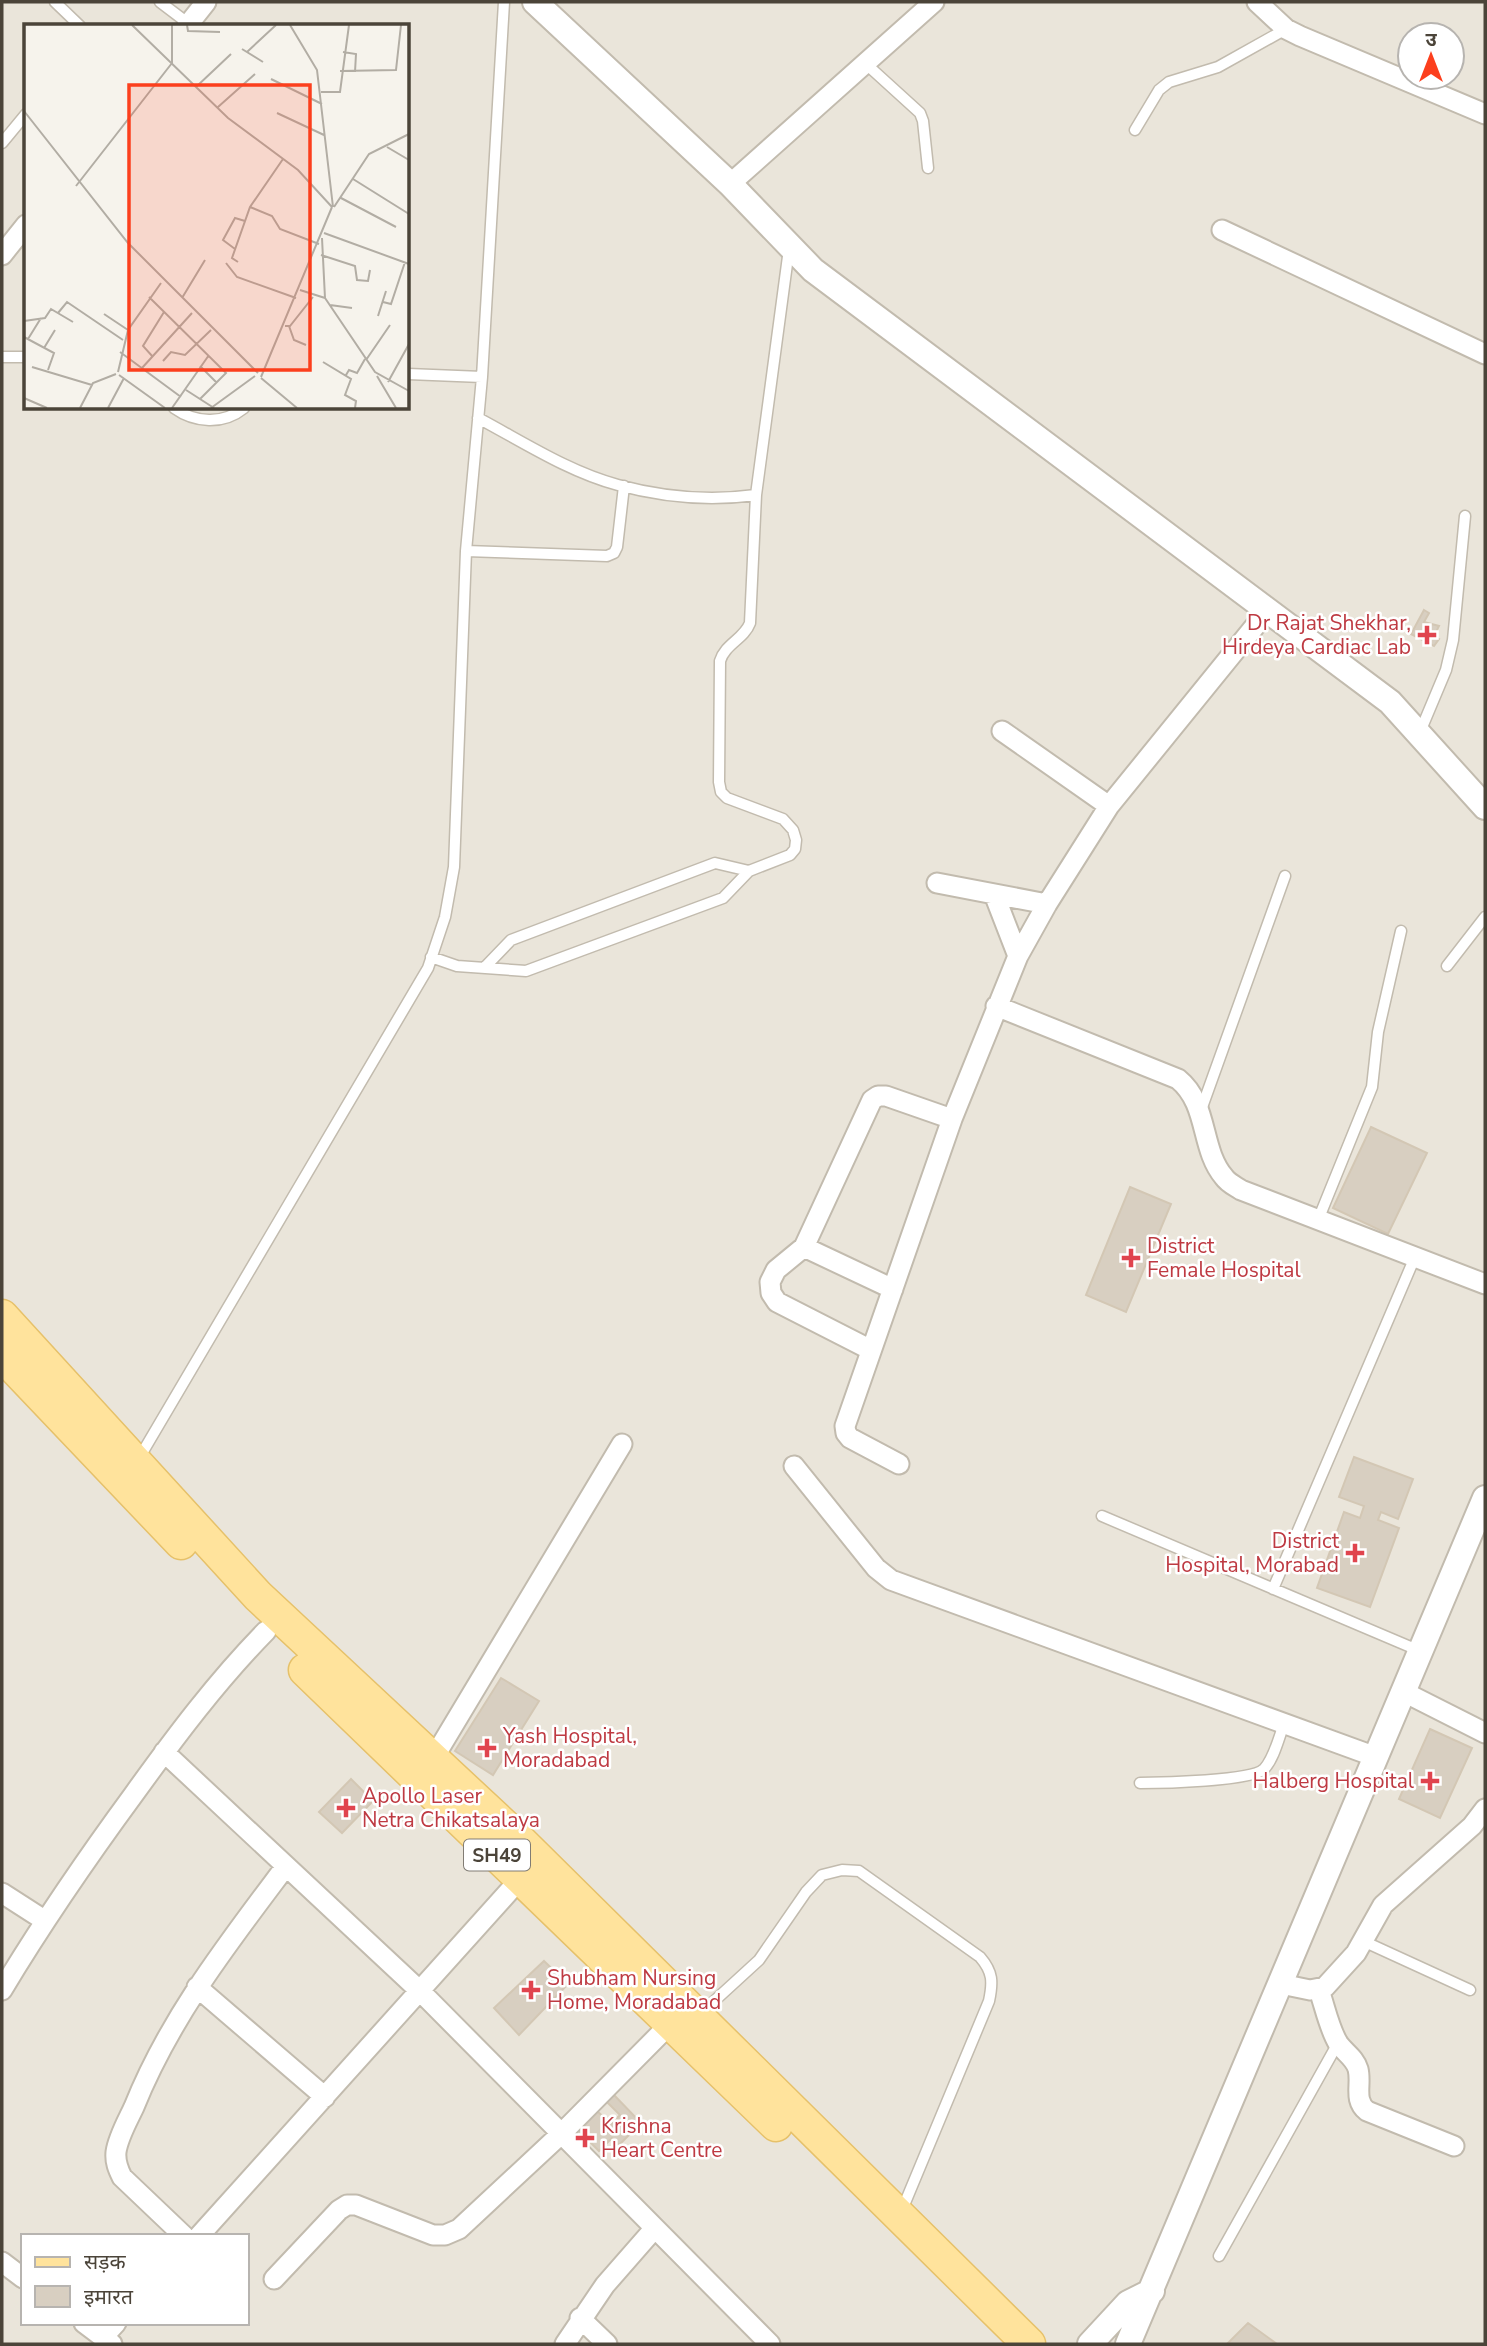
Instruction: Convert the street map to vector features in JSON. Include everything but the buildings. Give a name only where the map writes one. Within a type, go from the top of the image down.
[{"type":"main road","name":"SH49","points":[[2,1316],[258,1596],[509,1831],[684,2020],[1004,2344]]},
{"type":"main road","name":"SH49","points":[[2,1354],[266,1632],[521,1878],[684,2020],[899,2216],[1029,2344]]},
{"type":"street","points":[[189,24],[206,2]]},
{"type":"street","points":[[730,184],[934,2]]},
{"type":"street","points":[[1256,2],[1286,29],[1485,114]]},
{"type":"street","points":[[548,6],[730,184],[813,270],[1390,702],[1485,807]]},
{"type":"street","points":[[2,255],[24,228]]},
{"type":"street","points":[[1222,230],[1485,354]]},
{"type":"street","points":[[899,1464],[850,1438],[845,1426],[952,1119],[996,1006],[1018,956],[1047,904],[1109,806],[1268,610]]},
{"type":"street","points":[[1002,731],[1109,806]]},
{"type":"street","points":[[937,883],[1047,904]]},
{"type":"street","points":[[993,894],[1018,956]]},
{"type":"street","points":[[996,1006],[1178,1079],[1189,1087],[1200,1113],[1216,1167],[1225,1180],[1241,1190],[1485,1284]]},
{"type":"street","points":[[871,1350],[777,1302],[771,1293],[770,1282],[775,1270],[804,1247],[872,1100],[878,1096],[886,1096],[952,1119]]},
{"type":"street","points":[[804,1247],[893,1289]]},
{"type":"street","points":[[433,1759],[622,1444]]},
{"type":"street","points":[[794,1466],[876,1568],[891,1580],[1376,1757]]},
{"type":"street","points":[[1128,2344],[1485,1498]]},
{"type":"street","points":[[2,1990],[44,1920],[164,1752],[237,1660],[266,1632]]},
{"type":"street","points":[[1404,1692],[1485,1733]]},
{"type":"street","points":[[164,1752],[420,1991],[770,2344]]},
{"type":"street","points":[[1281,1984],[1319,1990],[1325,1987],[1356,1953],[1383,1905],[1472,1826],[1485,1809]]},
{"type":"street","points":[[182,2234],[122,2177],[116,2165],[116,2149],[148,2070],[197,1987],[286,1866]]},
{"type":"street","points":[[201,2234],[521,1878]]},
{"type":"street","points":[[2,1893],[44,1920]]},
{"type":"street","points":[[197,1987],[325,2097]]},
{"type":"street","points":[[1319,1990],[1338,2042],[1356,2064],[1361,2107],[1454,2146]]},
{"type":"street","points":[[274,2279],[339,2210],[347,2205],[356,2205],[433,2235],[445,2235],[459,2229],[684,2020]]},
{"type":"street","points":[[565,2344],[580,2318],[605,2285],[654,2229]]},
{"type":"street","points":[[2,2262],[21,2276]]},
{"type":"street","points":[[1090,2344],[1128,2303],[1152,2291]]},
{"type":"street","points":[[580,2318],[607,2344]]},
{"type":"street","points":[[88,2325],[110,2335]]},
{"type":"lane","points":[[55,2],[78,24]]},
{"type":"lane","points":[[160,2],[187,24]]},
{"type":"lane","points":[[136,1463],[421,979],[445,917],[454,867],[466,551],[482,377],[504,2]]},
{"type":"lane","points":[[1135,130],[1159,90],[1169,82],[1218,67],[1286,29]]},
{"type":"lane","points":[[865,64],[919,113],[923,121],[928,168]]},
{"type":"lane","points":[[2,143],[24,116]]},
{"type":"lane","points":[[431,957],[457,966],[526,971],[723,898],[750,871],[790,855],[795,849],[793,830],[783,819],[727,798],[721,792],[719,782],[720,661],[725,650],[746,631],[750,623],[756,495],[789,245]]},
{"type":"lane","points":[[2,357],[24,357]]},
{"type":"lane","points":[[410,374],[482,377]]},
{"type":"lane","points":[[177,410],[201,421],[220,420],[241,410]]},
{"type":"lane","points":[[478,418],[573,468],[624,486],[675,495],[727,499],[756,495]]},
{"type":"lane","points":[[466,551],[607,556],[614,553],[617,547],[624,486]]},
{"type":"lane","points":[[1419,733],[1446,670],[1453,640],[1465,516]]},
{"type":"lane","points":[[485,967],[511,940],[715,863],[750,871]]},
{"type":"lane","points":[[1200,1113],[1285,876]]},
{"type":"lane","points":[[1447,966],[1485,917]]},
{"type":"lane","points":[[1318,1220],[1372,1087],[1378,1032],[1401,931]]},
{"type":"lane","points":[[1273,1589],[1415,1257]]},
{"type":"lane","points":[[1102,1516],[1421,1651]]},
{"type":"lane","points":[[1140,1783],[1190,1782],[1256,1774],[1266,1766],[1284,1724]]},
{"type":"lane","points":[[684,2020],[759,1960],[806,1892],[822,1875],[842,1870],[859,1871],[980,1957],[990,1969],[993,1983],[989,2001],[899,2216]]},
{"type":"lane","points":[[1363,1941],[1470,1990]]},
{"type":"lane","points":[[1219,2256],[1338,2042]]},
{"type":"shaded area","points":[[2,2],[1485,2],[1485,2344],[2,2344]]},
{"type":"place","name":"Dr Rajat Shekhar, Hirdeya Cardiac Lab","points":[[1427,635]]},
{"type":"place","name":"District Female Hospital","points":[[1131,1258]]},
{"type":"place","name":"District Hospital, Morabad","points":[[1355,1553]]},
{"type":"place","name":"Yash Hospital, Moradabad","points":[[487,1748]]},
{"type":"place","name":"Halberg Hospital","points":[[1430,1781]]},
{"type":"place","name":"Apollo Laser Netra Chikatsalaya","points":[[346,1808]]},
{"type":"place","name":"Shubham Nursing Home, Moradabad","points":[[531,1990]]},
{"type":"place","name":"Krishna Heart Centre","points":[[585,2138]]}]
